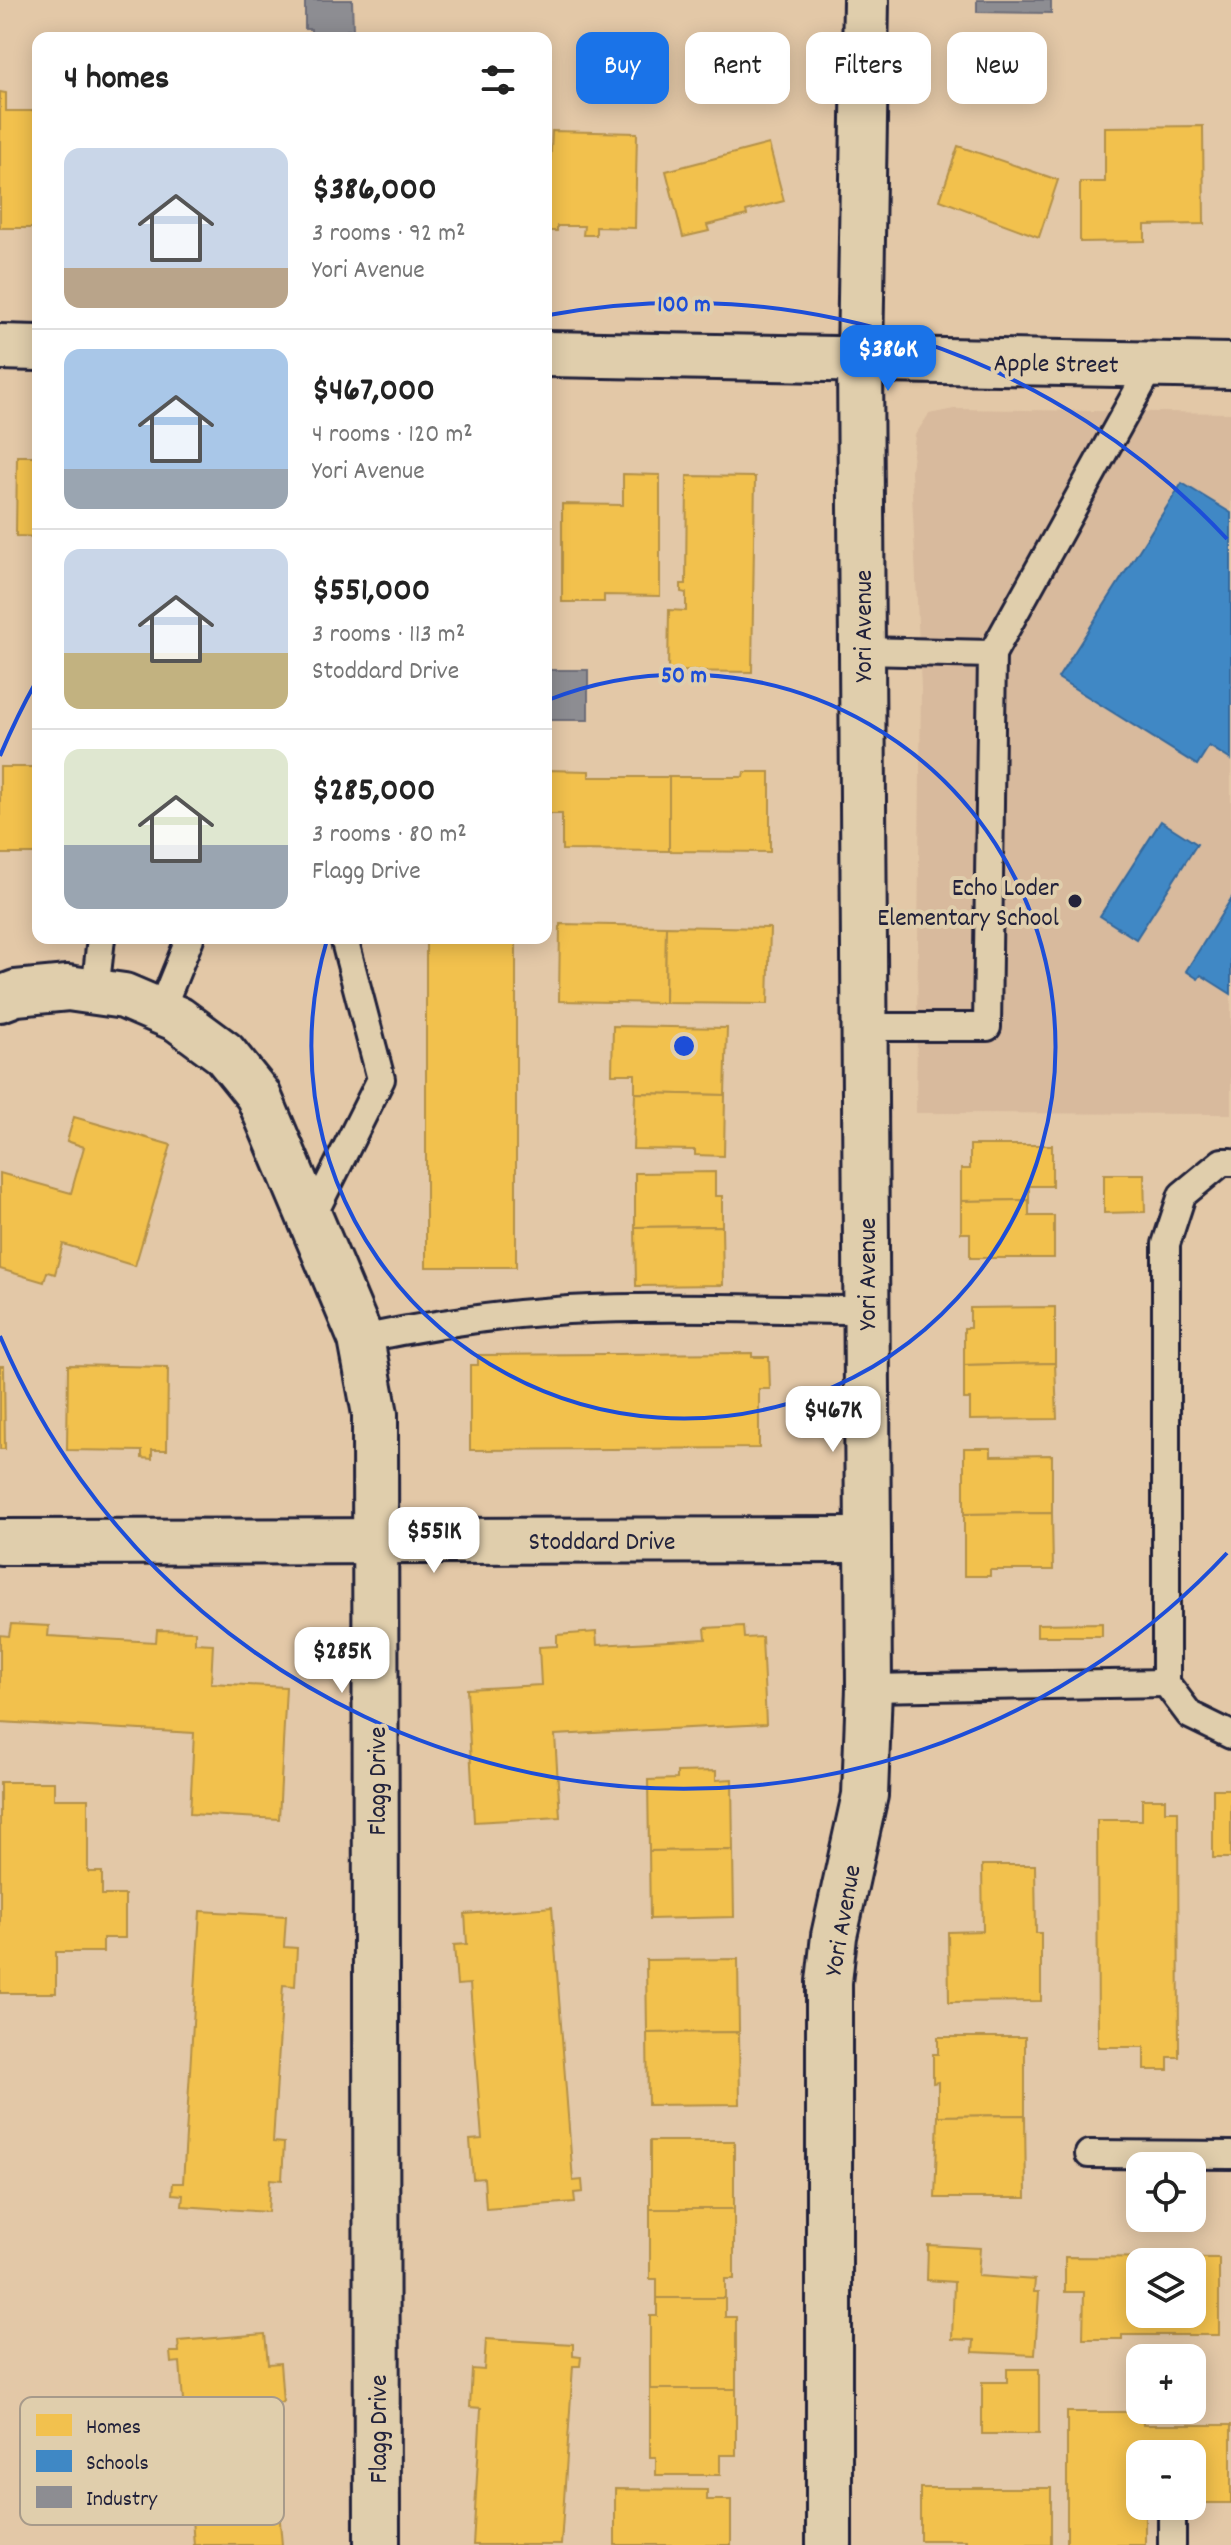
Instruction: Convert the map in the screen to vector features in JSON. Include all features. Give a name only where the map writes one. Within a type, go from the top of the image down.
[{"type":"street","name":"Yori Avenue","points":[[829,2545],[829,1982],[834,1936],[865,1795],[869,1688],[860,358],[866,0]]},
{"type":"street","points":[[0,347],[32,348]]},
{"type":"street","name":"Apple Street","points":[[552,354],[1231,366]]},
{"type":"street","name":"Flagg Drive","points":[[0,999],[16,993],[68,988],[124,996],[178,1019],[224,1053],[258,1095],[361,1339],[375,1414],[377,2545]]},
{"type":"street","name":"Stoddard Drive","points":[[0,1542],[867,1540]]},
{"type":"lane","points":[[863,1027],[987,1027],[992,654],[1152,365]]},
{"type":"lane","points":[[862,651],[992,654]]},
{"type":"lane","points":[[95,992],[100,944]]},
{"type":"lane","points":[[160,1012],[188,944]]},
{"type":"lane","points":[[311,1219],[381,1079],[346,944]]},
{"type":"lane","points":[[1231,1162],[1222,1162],[1182,1195],[1166,1244],[1166,1683],[1190,1715],[1231,1735]]},
{"type":"lane","points":[[361,1339],[426,1325],[485,1317],[592,1309],[866,1310]]},
{"type":"lane","points":[[869,1688],[1166,1683]]},
{"type":"lane","points":[[1089,2154],[1231,2155]]},
{"type":"lane","points":[[1172,2520],[1172,2545]]},
{"type":"shaded area","name":"Echo Loder Elementary School","points":[[954,409],[1231,413],[1231,1114],[916,1113],[921,688],[911,471],[915,435],[929,414]]},
{"type":"building: Homes","points":[[0,92],[6,93],[6,111],[32,111],[32,228],[0,228]]},
{"type":"building: Homes","points":[[1203,126],[1204,224],[1145,225],[1145,241],[1080,242],[1080,182],[1105,182],[1105,127]]},
{"type":"building: Homes","points":[[552,131],[637,133],[635,228],[596,227],[596,235],[583,235],[584,226],[557,226],[557,231],[552,231]]},
{"type":"building: Homes","points":[[769,144],[784,201],[746,211],[747,215],[707,225],[709,231],[683,237],[666,171]]},
{"type":"building: Homes","points":[[958,146],[1058,180],[1039,237],[940,200]]},
{"type":"building: Homes","points":[[17,456],[32,456],[32,537],[16,536]]},
{"type":"building: Homes","points":[[623,474],[660,475],[660,596],[604,595],[604,602],[562,602],[562,504],[623,505]]},
{"type":"building: Homes","points":[[687,476],[755,477],[752,672],[668,671],[669,610],[686,611],[686,593],[681,592],[681,584],[686,584]]},
{"type":"building: Homes","points":[[0,767],[32,767],[32,854],[0,854]]},
{"type":"building: Homes","points":[[552,770],[589,771],[589,777],[669,777],[669,851],[562,850],[562,814],[552,814]]},
{"type":"building: Homes","points":[[744,772],[770,772],[770,852],[669,851],[669,777],[743,777]]},
{"type":"building: Homes","points":[[560,924],[666,926],[665,1003],[559,1001]]},
{"type":"building: Homes","points":[[666,926],[770,928],[768,1004],[665,1003]]},
{"type":"building: Homes","points":[[426,944],[516,944],[516,1267],[426,1267]]},
{"type":"building: Homes","points":[[613,1026],[727,1028],[725,1095],[635,1093],[635,1074],[612,1074]]},
{"type":"building: Homes","points":[[635,1093],[725,1095],[724,1156],[695,1155],[695,1150],[633,1149]]},
{"type":"building: Homes","points":[[74,1117],[171,1145],[135,1266],[63,1244],[55,1274],[47,1272],[44,1282],[0,1269],[0,1173],[71,1193],[84,1147],[67,1141]]},
{"type":"building: Homes","points":[[970,1145],[1052,1145],[1052,1186],[1029,1186],[1029,1200],[961,1201],[961,1169],[970,1169]]},
{"type":"building: Homes","points":[[715,1172],[715,1196],[722,1196],[722,1226],[635,1227],[635,1173]]},
{"type":"building: Homes","points":[[1104,1174],[1144,1174],[1145,1212],[1104,1213]]},
{"type":"building: Homes","points":[[1029,1200],[1029,1216],[1054,1216],[1054,1258],[970,1258],[970,1233],[961,1233],[961,1201]]},
{"type":"building: Homes","points":[[722,1226],[723,1285],[636,1286],[635,1227]]},
{"type":"building: Homes","points":[[1055,1307],[1055,1363],[964,1365],[964,1328],[970,1328],[970,1308]]},
{"type":"building: Homes","points":[[752,1353],[752,1357],[769,1357],[770,1389],[759,1389],[759,1448],[470,1450],[470,1365],[478,1365],[478,1355]]},
{"type":"building: Homes","points":[[1055,1363],[1057,1419],[970,1420],[970,1399],[964,1399],[964,1365]]},
{"type":"building: Homes","points":[[68,1365],[168,1367],[167,1450],[152,1450],[152,1459],[142,1458],[142,1451],[67,1450]]},
{"type":"building: Homes","points":[[0,1366],[4,1366],[5,1449],[0,1449]]},
{"type":"building: Homes","points":[[964,1448],[991,1448],[991,1456],[1052,1455],[1052,1513],[964,1514]]},
{"type":"building: Homes","points":[[1052,1513],[1053,1570],[990,1570],[990,1576],[964,1576],[964,1514]]},
{"type":"building: Homes","points":[[1102,1623],[1102,1636],[1037,1636],[1037,1624]]},
{"type":"building: Homes","points":[[11,1624],[49,1626],[48,1636],[156,1642],[157,1630],[195,1631],[195,1643],[213,1644],[211,1683],[286,1687],[279,1819],[190,1814],[194,1733],[0,1722],[0,1635],[9,1636]]},
{"type":"building: Homes","points":[[743,1626],[744,1638],[762,1637],[766,1724],[555,1735],[560,1817],[474,1822],[467,1689],[541,1685],[539,1647],[557,1646],[557,1635],[596,1632],[597,1645],[706,1639],[705,1628]]},
{"type":"building: Homes","points":[[716,1771],[716,1780],[732,1779],[733,1850],[649,1851],[648,1780],[677,1779],[677,1772]]},
{"type":"building: Homes","points":[[0,1782],[54,1782],[54,1799],[88,1799],[88,1872],[102,1872],[102,1895],[125,1895],[125,1938],[103,1938],[103,1952],[56,1952],[56,1993],[0,1993]]},
{"type":"building: Homes","points":[[1213,1789],[1231,1789],[1231,1858],[1213,1858]]},
{"type":"building: Homes","points":[[1142,1799],[1165,1799],[1165,1811],[1178,1811],[1179,2057],[1168,2057],[1168,2070],[1144,2070],[1144,2047],[1098,2047],[1097,1820],[1142,1820]]},
{"type":"building: Homes","points":[[733,1850],[734,1917],[650,1919],[649,1851]]},
{"type":"building: Homes","points":[[982,1865],[1035,1865],[1036,1933],[1041,1933],[1041,2001],[949,2002],[948,1932],[983,1931]]},
{"type":"building: Homes","points":[[552,1907],[573,2181],[582,2180],[583,2192],[574,2193],[575,2202],[486,2209],[484,2178],[473,2179],[470,2140],[482,2139],[470,1984],[457,1985],[454,1945],[467,1944],[465,1914]]},
{"type":"building: Homes","points":[[200,1911],[286,1916],[284,1947],[297,1948],[295,1986],[283,1985],[273,2142],[284,2143],[282,2180],[270,2179],[268,2212],[182,2206],[183,2195],[172,2194],[173,2183],[183,2183]]},
{"type":"building: Homes","points":[[738,1959],[739,2032],[647,2033],[646,1960]]},
{"type":"building: Homes","points":[[739,2032],[740,2104],[648,2105],[647,2033]]},
{"type":"building: Homes","points":[[938,2037],[1025,2037],[1025,2115],[938,2116],[938,2082],[933,2083],[933,2054],[938,2054]]},
{"type":"building: Homes","points":[[1025,2115],[1026,2198],[935,2198],[938,2116]]},
{"type":"building: Homes","points":[[650,2141],[734,2141],[734,2209],[650,2209]]},
{"type":"building: Homes","points":[[650,2209],[734,2209],[734,2279],[725,2279],[725,2298],[657,2298],[657,2279],[650,2279]]},
{"type":"building: Homes","points":[[928,2245],[980,2248],[978,2276],[1035,2280],[1034,2292],[1039,2292],[1035,2355],[973,2352],[974,2340],[952,2339],[954,2282],[927,2280]]},
{"type":"building: Homes","points":[[1065,2257],[1126,2257],[1126,2328],[1206,2328],[1206,2258],[1219,2258],[1219,2335],[1122,2335],[1122,2339],[1083,2339],[1084,2292],[1065,2292]]},
{"type":"building: Homes","points":[[657,2298],[725,2298],[725,2317],[736,2317],[736,2389],[650,2389],[650,2316],[657,2316]]},
{"type":"building: Homes","points":[[265,2334],[268,2364],[280,2363],[283,2397],[183,2397],[180,2362],[171,2363],[170,2352],[179,2352],[178,2341]]},
{"type":"building: Homes","points":[[486,2339],[573,2344],[573,2356],[581,2357],[580,2366],[573,2366],[561,2545],[473,2545],[481,2408],[470,2407],[472,2369],[484,2370]]},
{"type":"building: Homes","points":[[1007,2369],[1039,2369],[1039,2434],[982,2434],[982,2382],[1007,2382]]},
{"type":"building: Homes","points":[[650,2389],[736,2389],[736,2455],[720,2455],[720,2475],[656,2475],[656,2457],[650,2457]]},
{"type":"building: Homes","points":[[1067,2412],[1126,2412],[1126,2424],[1231,2425],[1231,2503],[1206,2503],[1206,2440],[1126,2440],[1126,2520],[1145,2520],[1145,2545],[1067,2545]]},
{"type":"building: Homes","points":[[920,2488],[1051,2488],[1051,2545],[966,2545],[966,2540],[920,2540]]},
{"type":"building: Homes","points":[[615,2489],[707,2490],[707,2500],[731,2500],[731,2545],[615,2545]]},
{"type":"building: Homes","points":[[192,2525],[280,2525],[282,2545],[194,2545]]},
{"type":"building: Schools","points":[[1182,483],[1231,513],[1231,760],[1209,746],[1197,765],[1058,678]]},
{"type":"building: Schools","points":[[1161,821],[1197,844],[1136,939],[1100,916]]},
{"type":"building: Schools","points":[[1231,899],[1231,994],[1201,975],[1198,979],[1186,971]]},
{"type":"building: Industry","points":[[305,0],[352,0],[353,30],[311,32],[311,29],[305,29]]},
{"type":"building: Industry","points":[[977,0],[1051,0],[1051,13],[977,12]]},
{"type":"building: Industry","points":[[552,670],[588,670],[588,720],[552,720]]},
{"type":"place","name":"Echo Loder Elementary School","points":[[1075,901]]}]
